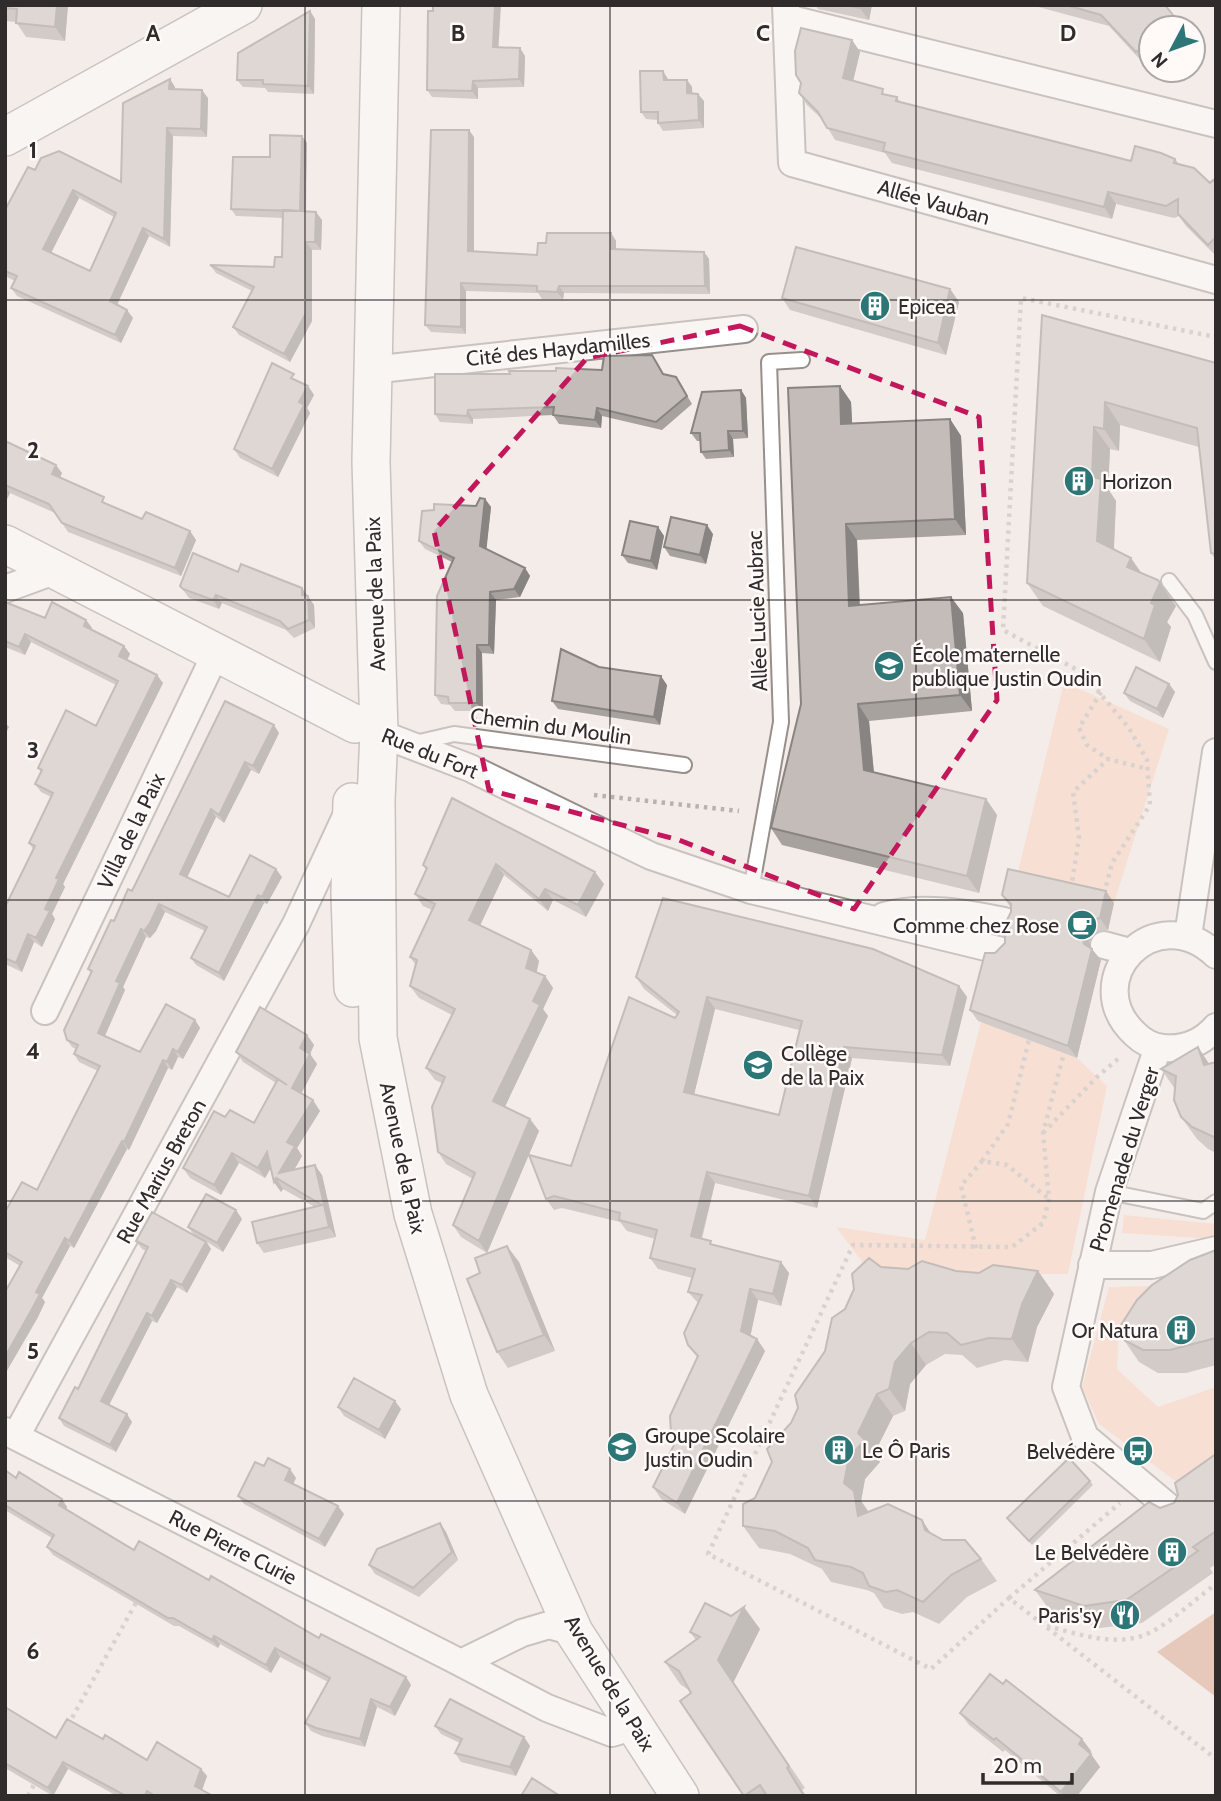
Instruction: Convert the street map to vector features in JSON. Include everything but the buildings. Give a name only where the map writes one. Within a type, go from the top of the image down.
[{"type":"main road","points":[[5,137],[243,5]]},
{"type":"main road","name":"Avenue de la Paix","points":[[381,5],[371,462],[382,733],[376,800],[378,1038],[413,1213],[469,1395],[562,1629]]},
{"type":"main road","name":"Rue du Fort","points":[[5,544],[382,733]]},
{"type":"main road","name":"Avenue de la Paix","points":[[382,733],[352,802],[351,917],[354,1032],[391,1212],[453,1404],[562,1629],[623,1729],[654,1796]]},
{"type":"main road","name":"Avenue de la Paix","points":[[623,1729],[680,1796]]},
{"type":"street","name":"Allée Vauban","points":[[1216,124],[864,37],[786,12],[792,163],[1216,280]]},
{"type":"street","name":"Cité des Haydamilles","points":[[372,370],[744,328]]},
{"type":"street","points":[[5,589],[57,570]]},
{"type":"street","name":"Villa de la Paix","points":[[46,1011],[217,651]]},
{"type":"street","name":"Rue du Fort","points":[[382,733],[651,856],[751,890],[998,950]]},
{"type":"street","points":[[1188,936],[1216,752]]},
{"type":"street","name":"Rue Marius Breton","points":[[10,1433],[306,906],[352,802]]},
{"type":"street","points":[[306,906],[351,917]]},
{"type":"street","name":"Rue du Fort","points":[[873,919],[892,914],[933,911],[1004,920]]},
{"type":"street","points":[[1104,945],[1130,953],[1153,937],[1170,934],[1188,936],[1204,944],[1216,955]]},
{"type":"street","name":"Promenade du Verger","points":[[1130,953],[1106,978],[1127,1027],[1141,1040],[1158,1047],[1176,1049],[1193,1045],[1216,1027]]},
{"type":"street","name":"Promenade du Verger","points":[[1158,1047],[1109,1192],[1066,1387],[1085,1437],[1178,1515]]},
{"type":"street","points":[[1092,1265],[1152,1265],[1216,1250]]},
{"type":"street","name":"Rue Pierre Curie","points":[[10,1433],[547,1708],[623,1729]]},
{"type":"street","points":[[460,1663],[522,1633],[562,1629]]},
{"type":"lane","name":"Allée Lucie Aubrac","points":[[751,890],[781,722],[769,362],[802,360]]},
{"type":"lane","points":[[1169,581],[1195,615],[1216,662]]},
{"type":"lane","name":"Chemin du Moulin","points":[[382,733],[454,734],[684,765]]},
{"type":"lane","points":[[1109,1192],[1203,1211],[1216,1202]]},
{"type":"path","points":[[1102,904],[1112,863],[1150,805],[1147,760],[1129,728],[1083,673],[1003,630],[1021,298],[1216,338]]},
{"type":"path","points":[[1101,692],[1080,728],[1087,745],[1108,759],[1148,769]]},
{"type":"path","points":[[1071,892],[1079,838],[1073,792],[1108,759]]},
{"type":"path","points":[[584,792],[739,811]]},
{"type":"path","points":[[976,1248],[961,1186],[1008,1124],[1032,1028]]},
{"type":"path","points":[[1067,1039],[1043,1133],[1049,1199],[1043,1223],[1012,1247],[853,1245],[708,1554],[930,1669],[1142,1484]]},
{"type":"path","points":[[1043,1133],[1097,1077],[1124,1054]]},
{"type":"path","points":[[982,1161],[1007,1165],[1049,1199]]},
{"type":"path","points":[[1042,1625],[1086,1637],[1122,1640],[1149,1633],[1216,1584]]},
{"type":"path","points":[[61,1736],[142,1592]]},
{"type":"path","points":[[1009,1598],[1216,1759]]},
{"type":"path","points":[[28,1796],[41,1772]]},
{"type":"highlighted area","points":[[740,326],[979,417],[997,700],[854,909],[679,840],[489,790],[434,531],[587,358]]},
{"type":"shaded area","points":[[1064,682],[1169,729],[1114,903],[1016,880]]},
{"type":"shaded area","points":[[981,1022],[1077,1058],[1107,1086],[1068,1274],[872,1275],[836,1227],[925,1240]]},
{"type":"shaded area","points":[[1124,1215],[1216,1224],[1216,1239],[1122,1233]]},
{"type":"shaded area","points":[[1152,1286],[1119,1326],[1117,1369],[1158,1407],[1216,1387],[1216,1474],[1190,1492],[1099,1424],[1082,1387],[1109,1287]]},
{"type":"shaded area","points":[[1216,1612],[1216,1697],[1157,1652]]},
{"type":"place","name":"Epicea","points":[[875,306]]},
{"type":"place","name":"Horizon","points":[[1079,481]]},
{"type":"place","name":"École maternelle publique Justin Oudin","points":[[889,666]]},
{"type":"place","name":"Comme chez Rose","points":[[1082,925]]},
{"type":"place","name":"Collège de la Paix","points":[[758,1065]]},
{"type":"place","name":"Or Natura","points":[[1181,1330]]},
{"type":"place","name":"Groupe Scolaire Justin Oudin","points":[[622,1447]]},
{"type":"place","name":"Le Ô Paris","points":[[839,1450]]},
{"type":"place","name":"Belvédère","points":[[1138,1451]]},
{"type":"place","name":"Le Belvédère","points":[[1172,1552]]},
{"type":"place","name":"Paris'sy","points":[[1125,1615]]}]
